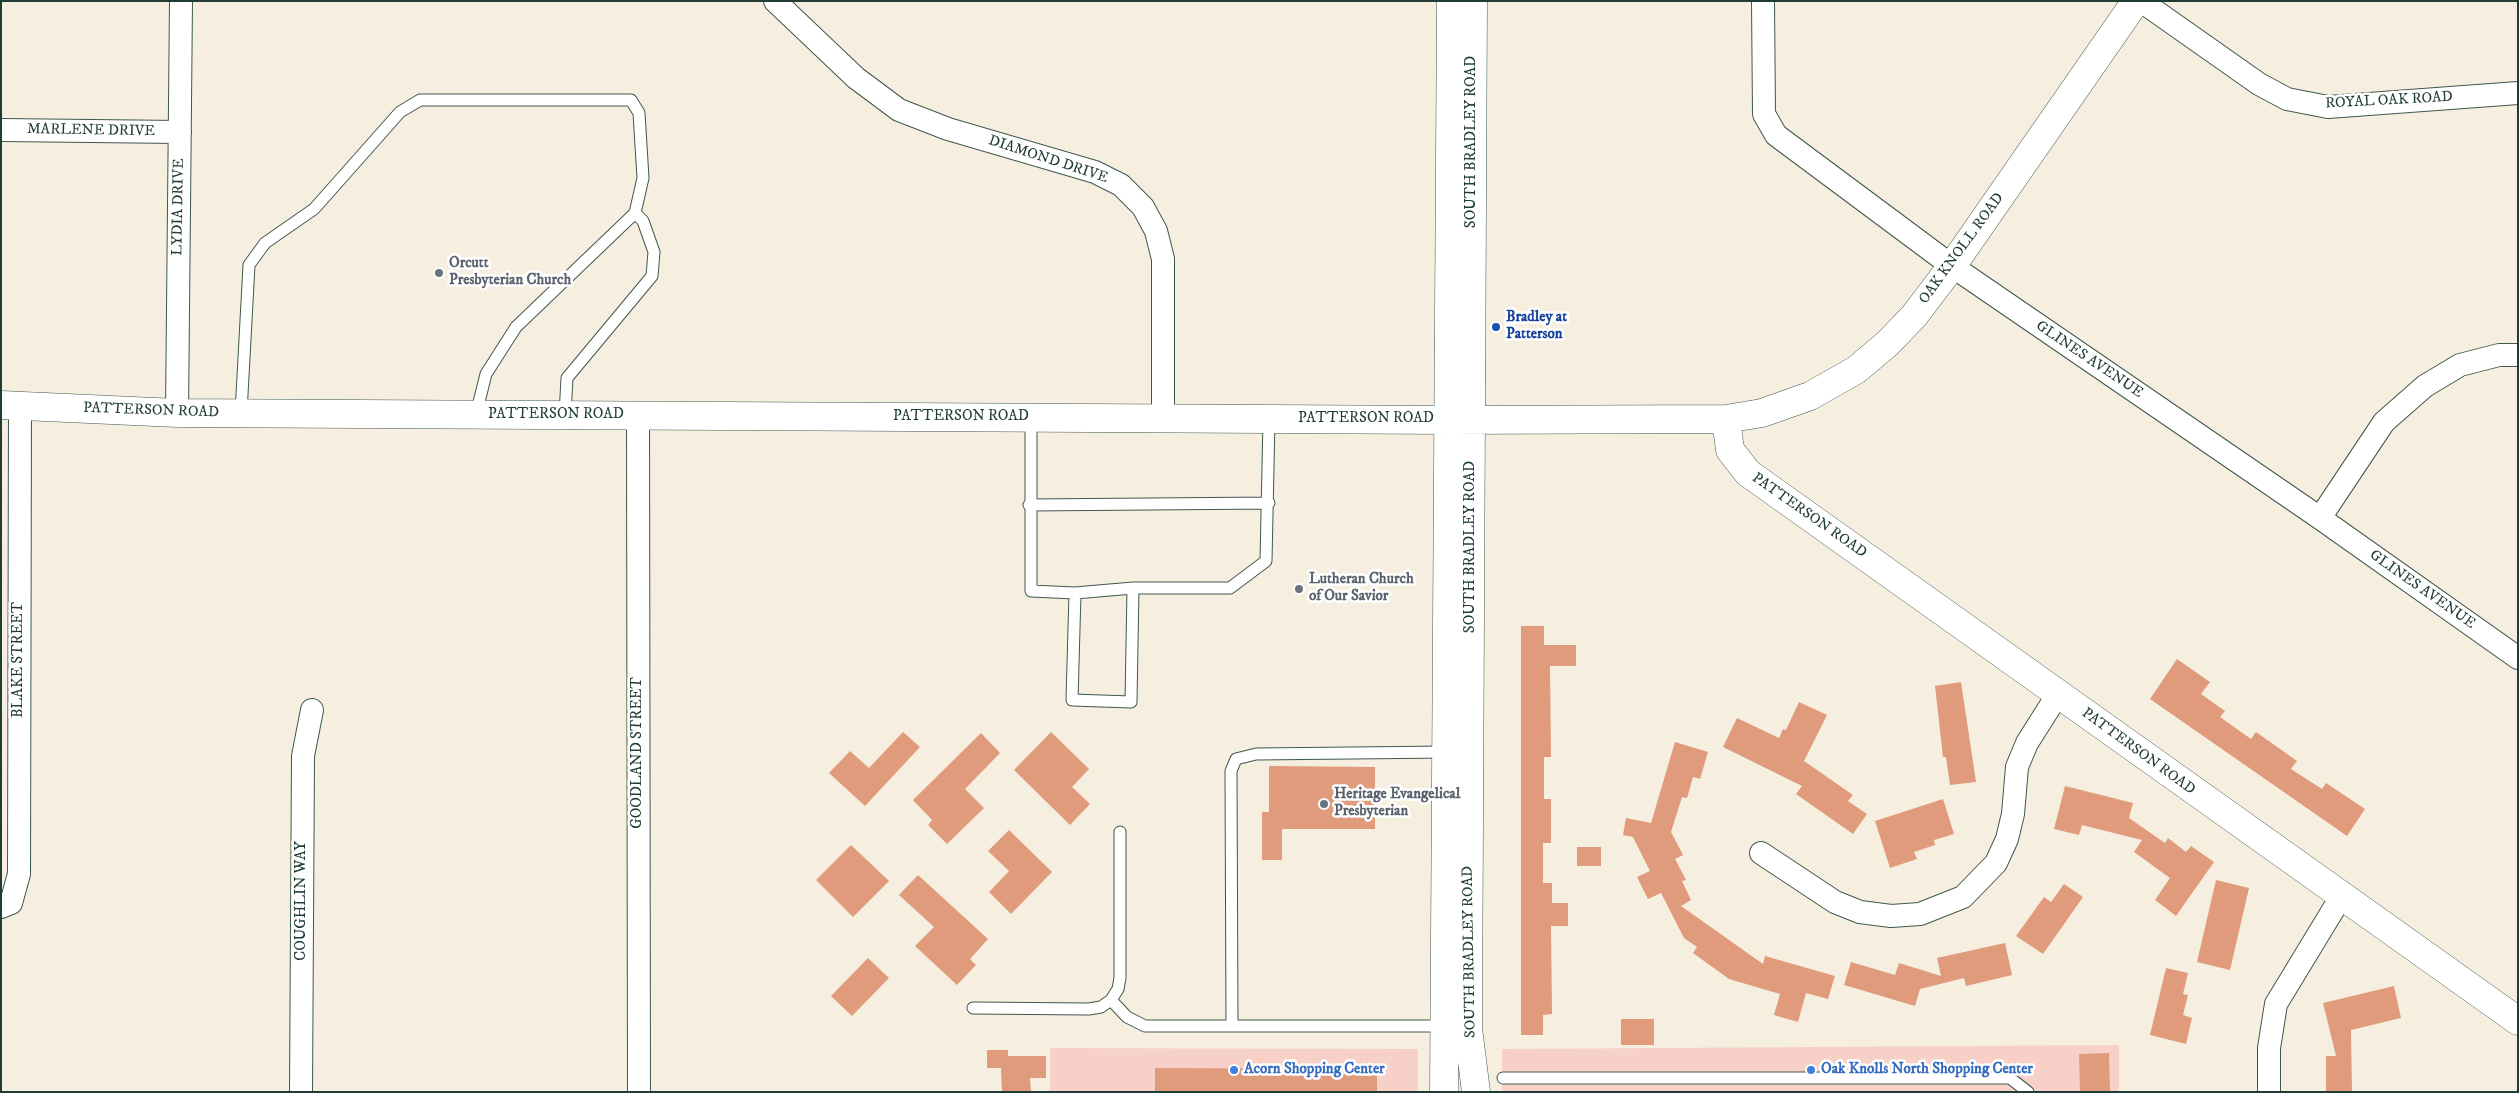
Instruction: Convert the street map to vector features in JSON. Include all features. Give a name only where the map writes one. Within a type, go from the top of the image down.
[{"type":"street","name":"LYDIA DRIVE","points":[[177,413],[180,1]]},
{"type":"street","name":"DIAMOND DRIVE","points":[[775,1],[856,78],[899,110],[948,129],[1095,172],[1121,185],[1143,207],[1156,231],[1163,259],[1163,418]]},
{"type":"street","name":"SOUTH BRADLEY ROAD","points":[[1444,1092],[1456,1027],[1460,420],[1451,1]]},
{"type":"street","name":"SOUTH BRADLEY ROAD","points":[[1473,1],[1460,420],[1447,752],[1456,1027],[1476,1092]]},
{"type":"street","name":"GLINES AVENUE","points":[[1763,1],[1764,114],[1776,136],[1952,266],[2320,518],[2518,658]]},
{"type":"street","name":"OAK KNOLL ROAD","points":[[1726,418],[1762,413],[1810,396],[1856,370],[1887,344],[1914,316],[1952,266],[2136,1]]},
{"type":"street","name":"ROYAL OAK ROAD","points":[[2141,1],[2259,84],[2287,99],[2328,107],[2518,93]]},
{"type":"street","name":"MARLENE DRIVE","points":[[1,130],[180,132]]},
{"type":"street","points":[[2320,518],[2384,422],[2425,386],[2460,365],[2499,355],[2518,355]]},
{"type":"street","name":"PATTERSON ROAD","points":[[10,405],[177,413],[1460,420],[1726,418],[1730,450],[1748,473],[2341,897],[2518,1021]]},
{"type":"street","name":"BLAKE STREET","points":[[1,907],[11,903],[19,874],[10,405]]},
{"type":"street","name":"GOODLAND STREET","points":[[638,415],[639,1092]]},
{"type":"street","points":[[1762,853],[1835,902],[1860,912],[1891,916],[1920,914],[1963,897],[1996,863],[2007,839],[2013,814],[2017,766],[2027,743],[2058,694]]},
{"type":"street","name":"COUGHLIN WAY","points":[[302,1092],[303,756],[312,710]]},
{"type":"street","points":[[2269,1092],[2269,1048],[2276,1004],[2341,897]]},
{"type":"lane","points":[[241,413],[249,265],[265,243],[314,209],[400,112],[420,100],[631,100],[640,113],[643,178],[635,213],[516,327],[486,374],[476,414]]},
{"type":"lane","points":[[565,414],[567,378],[652,276],[654,252],[643,221],[635,213]]},
{"type":"lane","points":[[1030,417],[1030,591],[1074,593],[1133,588],[1230,588],[1266,560],[1269,503],[1269,418]]},
{"type":"lane","points":[[1029,505],[1269,503]]},
{"type":"lane","points":[[1074,593],[1072,700],[1130,702],[1133,588]]},
{"type":"lane","points":[[1232,1026],[1231,770],[1236,759],[1256,754],[1447,752]]},
{"type":"lane","points":[[973,1008],[1089,1008],[1101,1007],[1111,1000],[1118,988],[1120,978],[1120,832]]},
{"type":"lane","points":[[1111,1000],[1127,1017],[1145,1026],[1456,1027]]},
{"type":"lane","points":[[1503,1078],[2010,1078],[2028,1092]]},
{"type":"shaded area","name":"Oak Knolls North Shopping Center","points":[[2119,1045],[2119,1092],[1502,1092],[1502,1049]]},
{"type":"shaded area","name":"Acorn Shopping Center","points":[[1050,1048],[1418,1049],[1418,1092],[1050,1092]]},
{"type":"building","points":[[1521,626],[1544,626],[1544,645],[1576,645],[1576,666],[1550,666],[1551,757],[1544,757],[1544,799],[1551,799],[1551,843],[1543,843],[1543,883],[1552,883],[1552,903],[1568,903],[1568,926],[1551,926],[1552,1014],[1543,1015],[1543,1035],[1521,1035]]},
{"type":"building","points":[[2177,659],[2210,682],[2201,694],[2225,711],[2220,717],[2251,739],[2256,732],[2297,761],[2291,769],[2322,789],[2326,783],[2365,809],[2347,836],[2150,699]]},
{"type":"building","points":[[1961,682],[1976,782],[1950,785],[1946,757],[1943,757],[1935,686]]},
{"type":"building","points":[[1799,702],[1827,715],[1804,761],[1853,795],[1848,801],[1867,814],[1853,834],[1796,794],[1802,786],[1723,747],[1737,718],[1779,738],[1783,729],[1786,730]]},
{"type":"building","points":[[903,732],[920,747],[865,806],[829,773],[850,751],[869,768]]},
{"type":"building","points":[[1051,732],[1089,769],[1072,787],[1090,804],[1070,825],[1014,770]]},
{"type":"building","points":[[981,733],[1000,753],[965,789],[984,808],[947,844],[928,825],[932,820],[913,800]]},
{"type":"building","points":[[1675,742],[1708,752],[1700,779],[1693,777],[1687,798],[1682,797],[1671,832],[1683,855],[1675,859],[1686,880],[1682,881],[1691,900],[1681,906],[1763,964],[1765,956],[1835,976],[1828,999],[1806,993],[1798,1022],[1774,1015],[1780,994],[1729,979],[1693,953],[1697,947],[1684,938],[1661,893],[1648,899],[1637,877],[1650,871],[1633,837],[1623,835],[1626,818],[1651,823]]},
{"type":"building","points":[[1269,766],[1375,767],[1375,829],[1282,829],[1282,860],[1262,860],[1262,812],[1269,812]]},
{"type":"building","points":[[2065,786],[2133,803],[2129,818],[2165,843],[2168,838],[2186,852],[2191,846],[2214,862],[2176,916],[2155,900],[2170,878],[2134,852],[2142,840],[2082,825],[2079,835],[2054,829]]},
{"type":"building","points":[[1943,799],[1954,834],[1934,840],[1935,845],[1914,852],[1917,859],[1890,868],[1875,821]]},
{"type":"building","points":[[1009,830],[1052,872],[1011,914],[989,892],[1009,871],[988,851]]},
{"type":"building","points":[[851,845],[889,881],[853,917],[816,880]]},
{"type":"building","points":[[1577,847],[1601,847],[1601,866],[1577,866]]},
{"type":"building","points":[[918,875],[988,939],[970,959],[976,965],[957,985],[915,946],[934,927],[899,895]]},
{"type":"building","points":[[2216,880],[2249,888],[2230,970],[2197,962]]},
{"type":"building","points":[[2064,884],[2083,897],[2043,954],[2016,936],[2044,897],[2051,902]]},
{"type":"building","points":[[2005,943],[2012,975],[1966,986],[1964,978],[1920,989],[1915,1006],[1844,985],[1851,962],[1895,975],[1899,963],[1941,976],[1937,958]]},
{"type":"building","points":[[868,958],[889,978],[852,1016],[831,996]]},
{"type":"building","points":[[2166,968],[2188,973],[2183,994],[2188,995],[2183,1015],[2192,1018],[2186,1044],[2150,1035]]},
{"type":"building","points":[[2394,986],[2401,1018],[2351,1030],[2352,1092],[2326,1092],[2326,1056],[2336,1056],[2323,1003]]},
{"type":"building","points":[[1621,1019],[1654,1019],[1654,1045],[1621,1045]]},
{"type":"building","points":[[987,1050],[1008,1050],[1008,1056],[1046,1056],[1046,1078],[1030,1078],[1031,1092],[1002,1092],[1001,1068],[987,1068]]},
{"type":"building","points":[[2109,1053],[2110,1092],[2080,1092],[2079,1054]]},
{"type":"building","points":[[1155,1068],[1377,1069],[1377,1092],[1155,1092]]},
{"type":"place","name":"Orcutt Presbyterian Church","points":[[439,273]]},
{"type":"place","name":"Bradley at Patterson","points":[[1496,327]]},
{"type":"place","name":"Lutheran Church of Our Savior","points":[[1299,589]]},
{"type":"place","name":"Heritage Evangelical Presbyterian","points":[[1324,804]]},
{"type":"place","name":"Acorn Shopping Center","points":[[1234,1070]]},
{"type":"place","name":"Oak Knolls North Shopping Center","points":[[1811,1070]]}]
